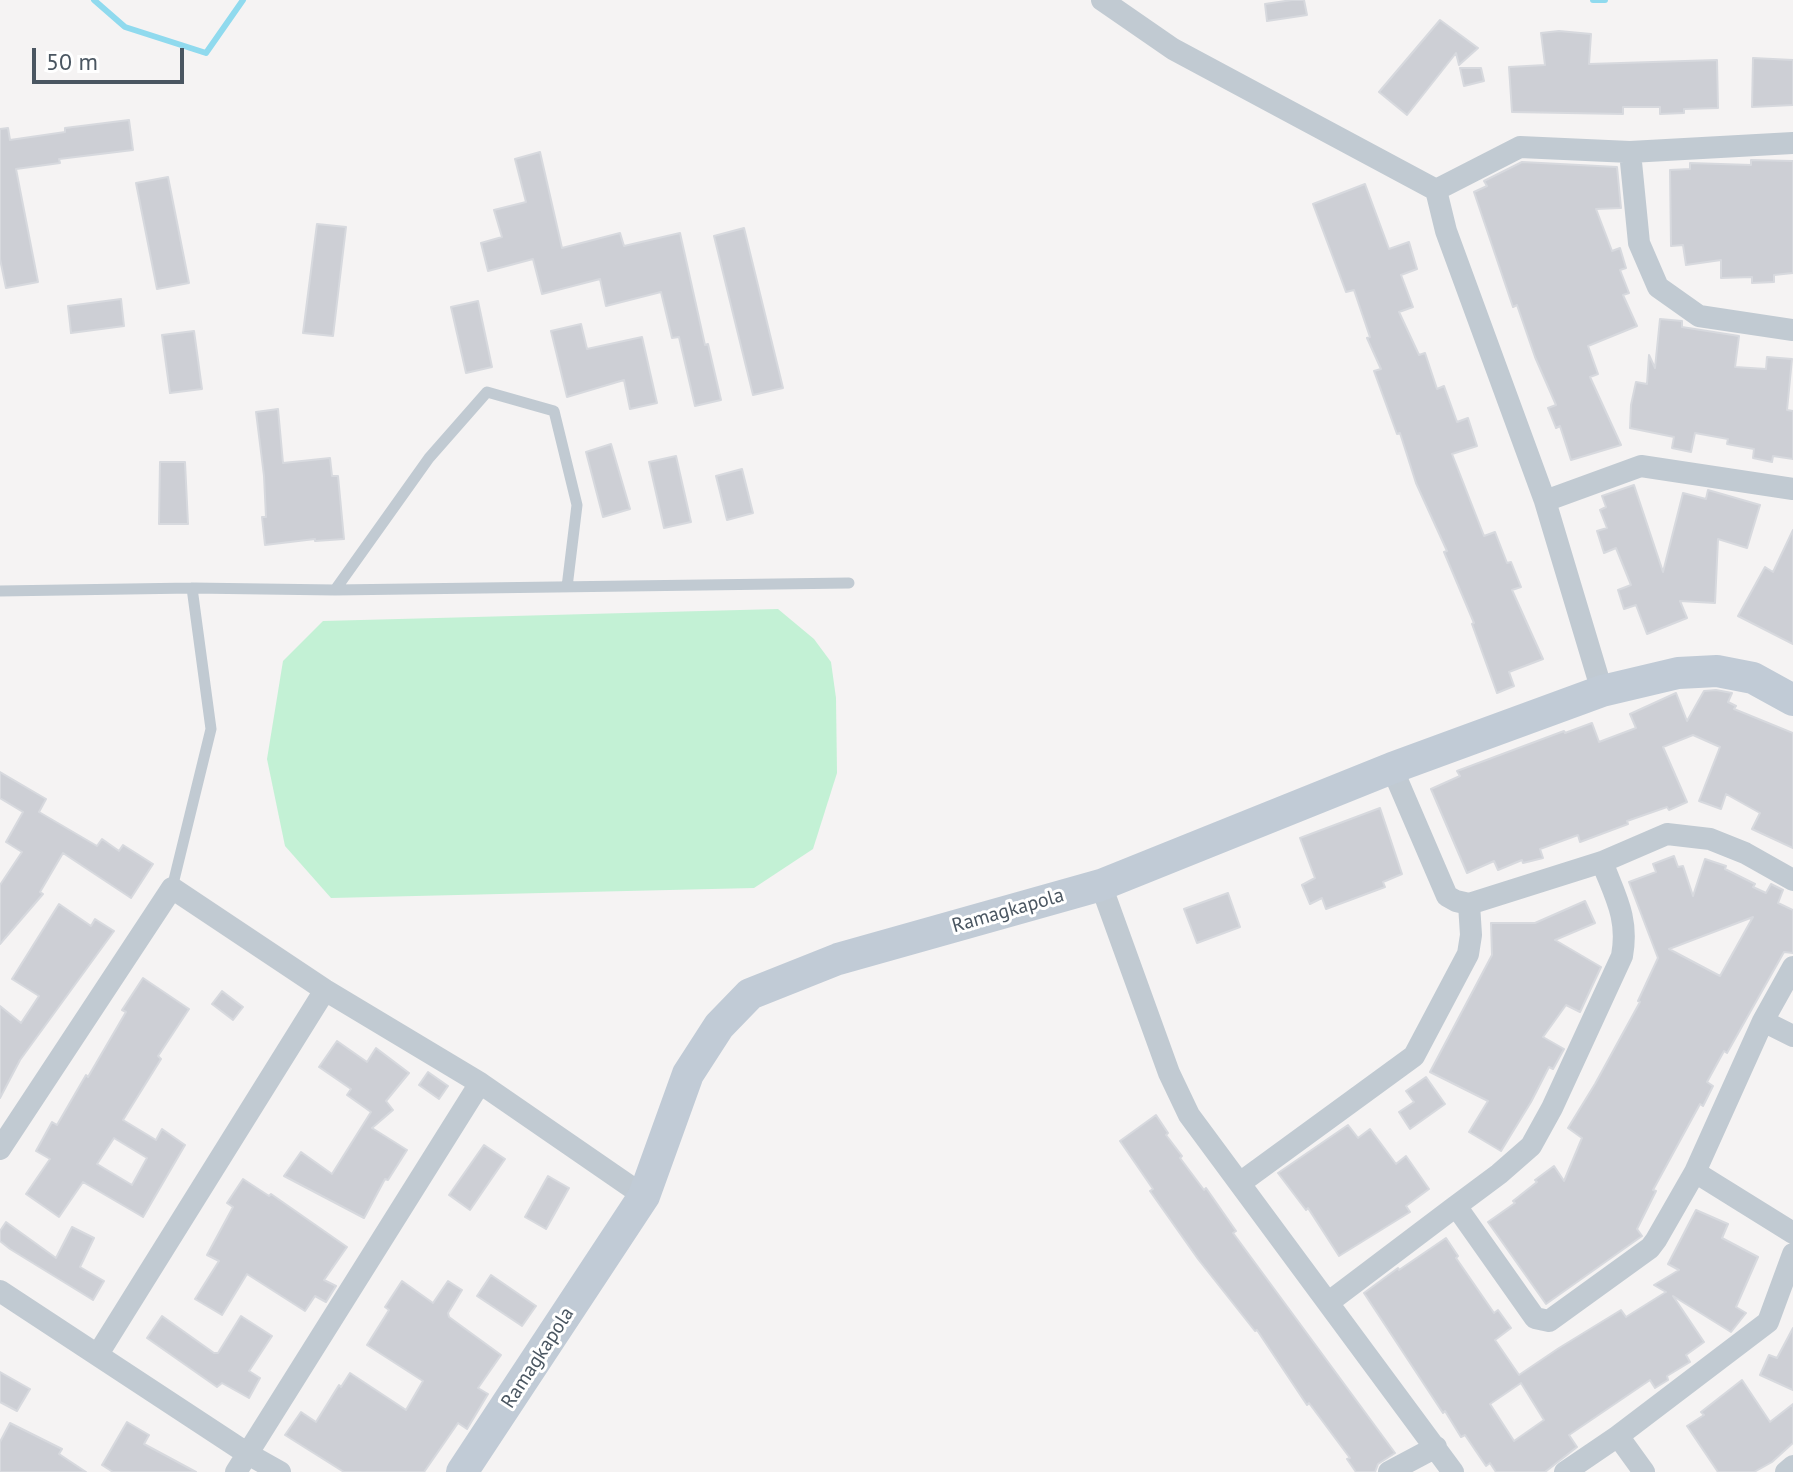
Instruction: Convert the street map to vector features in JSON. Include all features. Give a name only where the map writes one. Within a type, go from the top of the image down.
[{"type":"street","points":[[1102,0],[1173,49],[1436,190],[1446,231],[1545,501],[1602,691]]},
{"type":"street","points":[[1436,190],[1520,147],[1630,152],[1793,143]]},
{"type":"street","points":[[1630,152],[1639,243],[1658,287],[1699,316],[1793,330]]},
{"type":"street","points":[[1545,501],[1641,466],[1793,489]]},
{"type":"street","name":"Ramagkapola","points":[[462,1472],[644,1196],[688,1074],[719,1026],[750,994],[838,959],[1101,885],[1392,768],[1602,691],[1678,673],[1717,671],[1753,678],[1793,700]]},
{"type":"street","points":[[1392,768],[1447,896],[1456,901],[1469,904],[1602,862],[1667,834],[1710,839],[1745,853],[1793,880]]},
{"type":"street","points":[[1329,1302],[1499,1174],[1531,1146],[1552,1108],[1622,956],[1625,920],[1602,862]]},
{"type":"street","points":[[1101,885],[1169,1073],[1189,1115],[1453,1472]]},
{"type":"street","points":[[0,1149],[172,888],[325,990],[480,1083],[644,1196]]},
{"type":"street","points":[[1240,1183],[1414,1056],[1468,954],[1471,935],[1469,904]]},
{"type":"street","points":[[1456,1206],[1535,1318],[1549,1321],[1650,1248],[1695,1172],[1763,1021],[1793,967]]},
{"type":"street","points":[[98,1354],[325,990]]},
{"type":"street","points":[[1763,1021],[1793,1036]]},
{"type":"street","points":[[242,1463],[480,1083]]},
{"type":"street","points":[[1695,1172],[1793,1233]]},
{"type":"street","points":[[1565,1472],[1618,1436],[1768,1322],[1793,1254]]},
{"type":"street","points":[[0,1291],[98,1354],[242,1463],[280,1472]]},
{"type":"street","points":[[1618,1436],[1644,1472]]},
{"type":"street","points":[[1389,1472],[1436,1447]]},
{"type":"street","points":[[1786,1472],[1793,1466]]},
{"type":"lane","points":[[335,590],[429,458],[487,392],[554,411],[577,505],[567,587]]},
{"type":"lane","points":[[0,591],[849,583]]},
{"type":"lane","points":[[172,888],[211,729],[192,588]]},
{"type":"green space","points":[[778,609],[814,639],[831,662],[836,698],[837,773],[813,849],[754,888],[331,898],[285,846],[267,759],[283,661],[323,621]]},
{"type":"building","points":[[1304,0],[1307,15],[1267,21],[1265,4]]},
{"type":"building","points":[[1440,20],[1478,48],[1459,65],[1456,53],[1407,115],[1379,92]]},
{"type":"building","points":[[1541,33],[1591,34],[1589,64],[1717,60],[1718,108],[1684,109],[1684,113],[1660,114],[1660,107],[1623,107],[1623,114],[1512,112],[1509,67],[1545,65]]},
{"type":"building","points":[[1753,58],[1793,60],[1793,105],[1752,107]]},
{"type":"building","points":[[1460,68],[1481,68],[1484,81],[1464,86]]},
{"type":"building","points":[[129,120],[133,150],[59,159],[60,163],[16,169],[38,282],[6,288],[0,259],[0,129],[8,128],[10,140],[65,132],[65,128]]},
{"type":"building","points":[[540,152],[562,248],[620,233],[624,246],[680,233],[705,345],[708,344],[721,400],[695,406],[679,337],[672,338],[661,292],[606,306],[600,279],[542,294],[533,259],[488,271],[481,243],[502,237],[494,210],[526,202],[515,159]]},
{"type":"building","points":[[1751,160],[1793,161],[1793,273],[1774,275],[1774,282],[1752,283],[1752,277],[1721,278],[1721,260],[1686,265],[1683,245],[1671,246],[1670,170],[1690,169],[1690,163],[1751,165]]},
{"type":"building","points":[[1522,162],[1617,167],[1621,208],[1596,209],[1612,251],[1620,248],[1626,268],[1620,270],[1629,293],[1623,295],[1637,326],[1588,346],[1598,374],[1590,377],[1621,445],[1571,460],[1560,426],[1556,428],[1548,408],[1556,405],[1517,305],[1513,307],[1474,192],[1487,186],[1484,181]]},
{"type":"building","points":[[168,177],[189,283],[157,289],[136,183]]},
{"type":"building","points":[[1365,184],[1389,249],[1409,242],[1417,269],[1401,275],[1413,307],[1399,312],[1419,355],[1425,353],[1437,389],[1444,386],[1457,422],[1468,418],[1477,446],[1452,454],[1484,536],[1495,532],[1507,563],[1511,562],[1521,587],[1512,590],[1543,659],[1509,672],[1514,686],[1497,693],[1474,623],[1444,552],[1447,551],[1416,483],[1400,433],[1397,434],[1374,371],[1381,369],[1367,338],[1370,337],[1354,290],[1346,292],[1313,204]]},
{"type":"building","points":[[317,224],[346,227],[333,336],[303,333]]},
{"type":"building","points":[[744,228],[783,388],[753,395],[714,236]]},
{"type":"building","points":[[121,299],[124,326],[71,333],[68,306]]},
{"type":"building","points":[[478,301],[492,367],[466,373],[451,307]]},
{"type":"building","points":[[1660,319],[1682,321],[1682,327],[1739,336],[1735,367],[1766,369],[1767,357],[1792,359],[1787,410],[1793,411],[1793,459],[1773,456],[1772,462],[1753,458],[1754,449],[1727,444],[1728,439],[1695,433],[1691,452],[1672,448],[1674,437],[1630,428],[1636,382],[1647,384],[1649,355],[1655,368]]},
{"type":"building","points":[[581,324],[587,349],[642,337],[657,403],[630,409],[624,380],[567,397],[551,331]]},
{"type":"building","points":[[194,331],[202,389],[170,393],[162,335]]},
{"type":"building","points":[[278,409],[283,463],[330,458],[332,476],[338,476],[344,539],[265,545],[262,517],[266,517],[264,476],[256,412]]},
{"type":"building","points":[[611,444],[630,509],[603,517],[586,452]]},
{"type":"building","points":[[676,456],[691,522],[664,528],[649,462]]},
{"type":"building","points":[[160,462],[185,462],[188,524],[159,524]]},
{"type":"building","points":[[742,469],[753,513],[727,520],[716,476]]},
{"type":"building","points":[[1634,485],[1663,572],[1683,493],[1706,499],[1708,490],[1760,505],[1747,548],[1718,539],[1715,603],[1680,601],[1687,618],[1647,634],[1636,605],[1624,609],[1618,590],[1631,585],[1616,548],[1604,553],[1597,531],[1607,528],[1600,510],[1606,507],[1602,496]]},
{"type":"building","points":[[1793,530],[1793,644],[1738,616],[1765,567],[1773,572]]},
{"type":"building","points":[[1704,691],[1732,693],[1728,702],[1736,706],[1734,709],[1793,733],[1793,848],[1752,829],[1760,813],[1726,794],[1721,809],[1699,801],[1720,747],[1693,735],[1663,747],[1687,802],[1627,821],[1628,824],[1580,842],[1578,835],[1540,849],[1543,858],[1523,863],[1522,860],[1498,870],[1494,861],[1467,873],[1431,789],[1460,776],[1457,771],[1564,731],[1592,723],[1599,742],[1636,728],[1630,714],[1676,693],[1687,721]]},
{"type":"building","points":[[0,772],[46,799],[39,812],[97,846],[102,839],[119,851],[123,845],[153,864],[131,898],[63,853],[40,892],[43,894],[0,944],[0,885],[22,852],[6,842],[23,812],[0,798]]},
{"type":"building","points":[[1380,808],[1402,874],[1383,882],[1385,887],[1326,909],[1322,898],[1310,904],[1302,885],[1315,878],[1300,838]]},
{"type":"building","points":[[1674,856],[1678,867],[1683,866],[1693,896],[1705,859],[1726,866],[1725,869],[1766,893],[1771,884],[1783,890],[1778,903],[1793,910],[1793,953],[1784,952],[1727,1053],[1724,1051],[1707,1082],[1713,1086],[1703,1106],[1700,1104],[1653,1190],[1656,1191],[1637,1229],[1642,1236],[1546,1304],[1488,1222],[1515,1203],[1513,1201],[1537,1182],[1535,1180],[1554,1166],[1564,1181],[1582,1138],[1568,1128],[1640,1002],[1658,958],[1629,882],[1656,872],[1653,864]],"holes":[[[1753,917],[1720,976],[1669,949]]]},
{"type":"building","points":[[1228,893],[1240,927],[1197,943],[1184,909]]},
{"type":"building","points":[[1585,901],[1595,923],[1555,940],[1601,967],[1580,1012],[1566,1005],[1543,1037],[1564,1049],[1553,1069],[1549,1067],[1501,1151],[1469,1132],[1488,1101],[1430,1072],[1492,955],[1491,923],[1535,923]]},
{"type":"building","points":[[59,904],[91,926],[95,919],[114,931],[20,1060],[0,1098],[0,1006],[21,1023],[39,996],[12,979]]},
{"type":"building","points":[[143,978],[189,1009],[158,1056],[161,1059],[123,1120],[156,1140],[162,1129],[185,1145],[143,1217],[83,1182],[59,1217],[26,1194],[50,1159],[36,1151],[52,1122],[57,1125],[86,1075],[88,1077],[126,1012],[122,1010]],"holes":[[[114,1138],[147,1158],[132,1185],[97,1164]]]},
{"type":"building","points":[[222,991],[243,1007],[233,1020],[212,1004]]},
{"type":"building","points":[[337,1041],[367,1062],[376,1048],[409,1073],[386,1101],[393,1110],[372,1128],[407,1150],[388,1180],[385,1179],[364,1218],[284,1176],[301,1152],[332,1174],[371,1112],[347,1095],[351,1089],[319,1067]]},
{"type":"building","points":[[428,1072],[448,1086],[439,1099],[419,1085]]},
{"type":"building","points":[[1426,1077],[1445,1104],[1410,1129],[1399,1112],[1414,1102],[1406,1091]]},
{"type":"building","points":[[1156,1115],[1182,1156],[1180,1158],[1236,1231],[1233,1233],[1395,1453],[1378,1464],[1375,1472],[1356,1472],[1347,1459],[1350,1458],[1309,1403],[1307,1405],[1257,1330],[1198,1259],[1150,1191],[1153,1189],[1120,1141]]},
{"type":"building","points":[[1348,1125],[1358,1138],[1370,1129],[1396,1164],[1406,1156],[1429,1189],[1406,1206],[1410,1212],[1339,1256],[1308,1208],[1306,1210],[1278,1173]]},
{"type":"building","points":[[484,1145],[505,1159],[470,1210],[449,1195]]},
{"type":"building","points":[[548,1176],[569,1188],[546,1229],[525,1217]]},
{"type":"building","points":[[243,1179],[269,1196],[271,1194],[347,1247],[324,1280],[336,1286],[326,1302],[315,1296],[305,1311],[247,1274],[222,1315],[195,1299],[219,1261],[207,1255],[233,1207],[227,1203]]},
{"type":"building","points":[[1696,1210],[1728,1224],[1722,1238],[1758,1257],[1736,1307],[1746,1313],[1731,1332],[1673,1296],[1704,1342],[1686,1355],[1690,1362],[1667,1376],[1668,1380],[1655,1388],[1650,1380],[1569,1435],[1577,1447],[1545,1472],[1496,1472],[1490,1463],[1486,1466],[1465,1435],[1461,1437],[1445,1411],[1443,1413],[1364,1293],[1446,1238],[1494,1313],[1498,1310],[1511,1328],[1495,1340],[1519,1375],[1621,1310],[1626,1317],[1666,1292],[1654,1285],[1679,1270],[1668,1264]],"holes":[[[1521,1383],[1544,1420],[1514,1441],[1490,1404]]]},
{"type":"building","points":[[6,1222],[56,1258],[72,1227],[94,1238],[80,1267],[104,1281],[93,1300],[0,1241],[0,1231]]},
{"type":"building","points":[[491,1275],[536,1306],[522,1326],[477,1296]]},
{"type":"building","points":[[402,1281],[433,1303],[448,1281],[462,1290],[448,1313],[449,1317],[501,1355],[478,1388],[488,1394],[467,1429],[458,1423],[424,1472],[344,1472],[285,1435],[301,1412],[316,1422],[350,1373],[406,1410],[423,1381],[367,1345],[389,1310],[385,1307]]},
{"type":"building","points":[[162,1316],[214,1353],[218,1353],[241,1316],[272,1336],[249,1371],[260,1378],[249,1398],[222,1383],[217,1387],[147,1338]]},
{"type":"building","points":[[1793,1328],[1793,1390],[1760,1375],[1769,1355],[1777,1358]]},
{"type":"building","points":[[0,1372],[30,1389],[17,1411],[0,1402]]},
{"type":"building","points":[[1742,1380],[1770,1422],[1793,1404],[1793,1443],[1772,1462],[1754,1472],[1718,1472],[1687,1426],[1704,1415],[1701,1412]]},
{"type":"building","points":[[127,1422],[149,1435],[144,1444],[196,1472],[113,1472],[102,1465]]},
{"type":"building","points":[[10,1423],[62,1449],[59,1454],[86,1472],[0,1472],[0,1442]]},
{"type":"waterway","points":[[94,0],[125,27],[206,53],[243,0]]},
{"type":"waterway","points":[[1593,0],[1605,0]]}]
